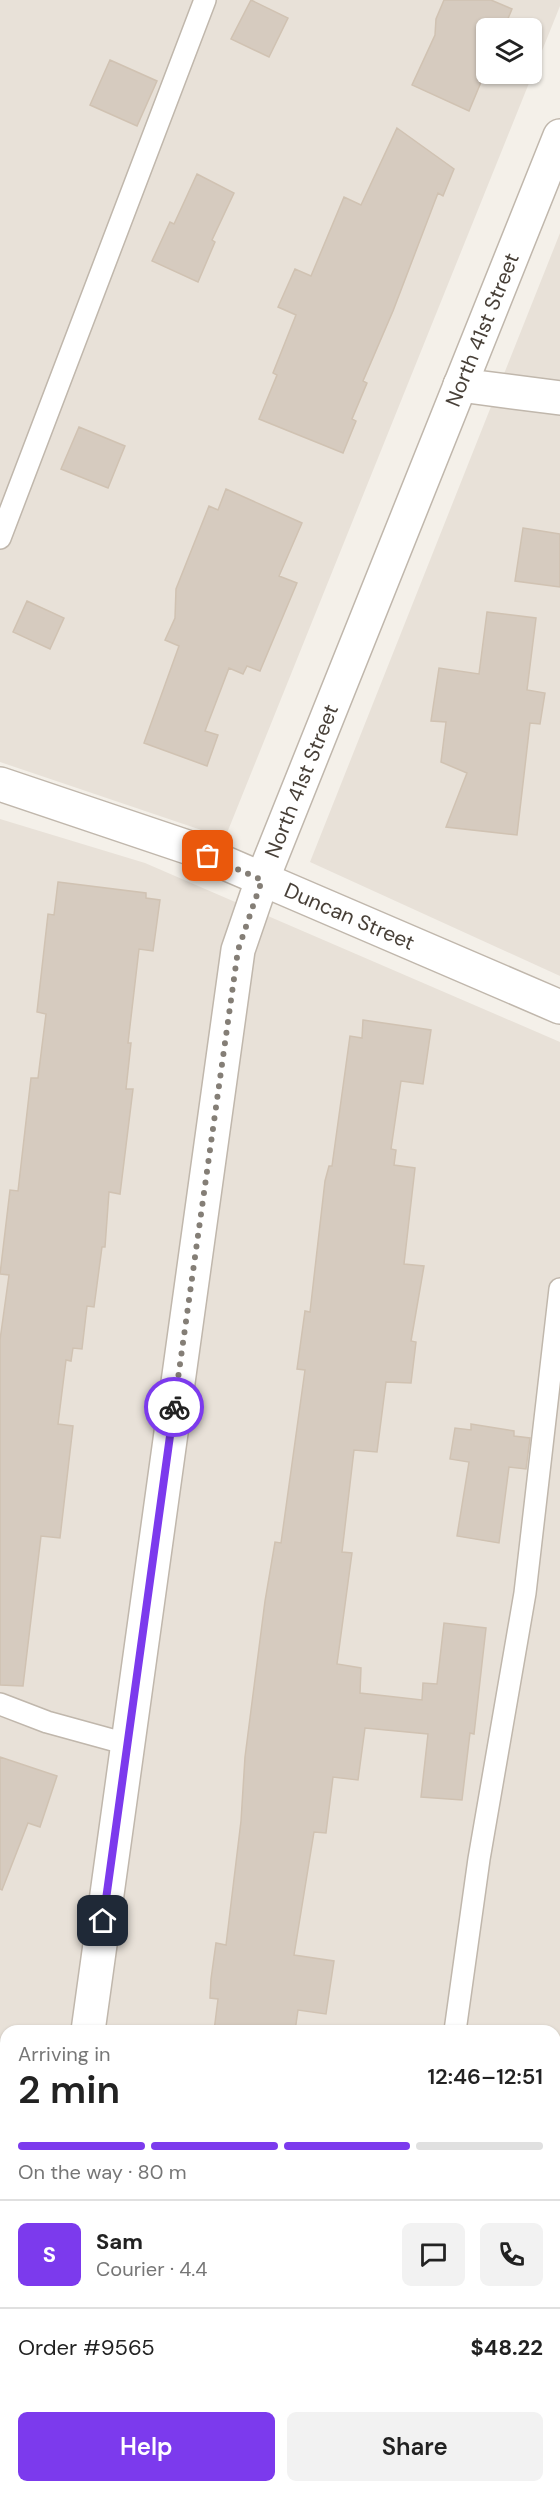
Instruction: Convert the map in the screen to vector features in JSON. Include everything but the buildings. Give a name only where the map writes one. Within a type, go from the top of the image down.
[{"type":"street","name":"North 41st Street","points":[[88,2025],[238,950],[262,880],[560,136]]},
{"type":"street","points":[[460,385],[560,398]]},
{"type":"street","name":"Duncan Street","points":[[0,784],[190,848],[560,1006]]},
{"type":"lane","points":[[0,538],[205,0]]},
{"type":"lane","points":[[456,2025],[479,1859],[525,1593],[560,1289]]},
{"type":"lane","points":[[0,1704],[47,1722],[127,1744]]},
{"type":"shaded area","points":[[0,0],[560,0],[560,6],[542,51],[542,18],[476,18],[476,84],[529,84],[225,838],[0,762]]},
{"type":"shaded area","points":[[560,233],[560,976],[310,862]]},
{"type":"shaded area","points":[[0,819],[145,863],[560,1042],[560,2025],[0,2025]]},
{"type":"way so far","points":[[174,1407],[238,950],[262,880],[208,856]]},
{"type":"route","points":[[103,1921],[174,1407]]}]
